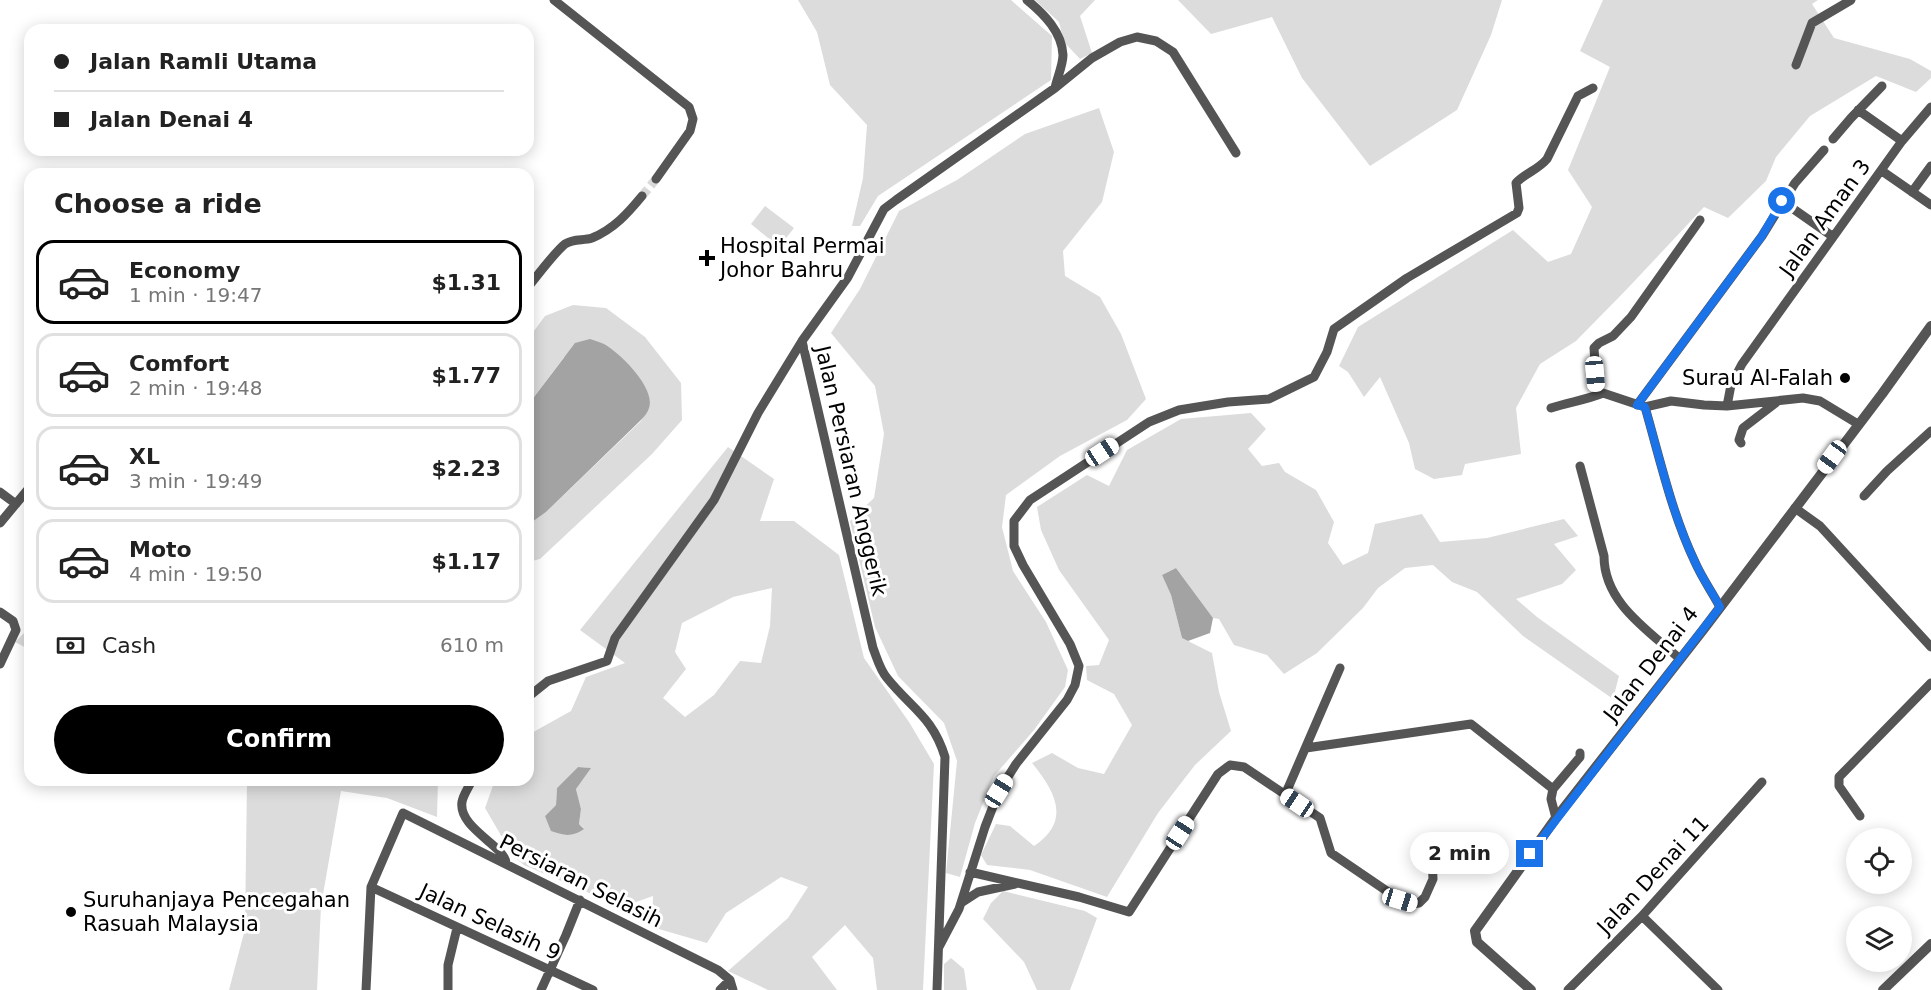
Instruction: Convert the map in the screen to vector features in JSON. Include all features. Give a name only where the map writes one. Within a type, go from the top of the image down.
[{"type":"street","points":[[554,0],[689,107],[693,119],[690,131],[656,179]]},
{"type":"street","points":[[1027,0],[1037,8],[1056,31],[1063,56],[1055,88]]},
{"type":"street","points":[[1796,65],[1812,23],[1851,0]]},
{"type":"street","name":"Jalan Persiaran Anggerik","points":[[937,990],[945,757],[940,738],[931,724],[885,676],[873,648],[802,341],[848,277],[884,209],[1055,88],[1092,58],[1120,42],[1137,37],[1156,41],[1173,52],[1236,153]]},
{"type":"street","points":[[1833,139],[1882,86]]},
{"type":"street","points":[[938,949],[961,903],[999,791],[1016,764],[1067,700],[1075,685],[1077,675],[1078,666],[1070,644],[1014,546],[1014,521],[1030,500],[1149,422],[1179,410],[1228,402],[1269,399],[1314,376],[1327,352],[1334,329],[1407,278],[1516,213],[1519,208],[1516,183],[1541,166],[1547,159],[1578,96],[1593,88]]},
{"type":"street","name":"Jalan Aman 3","points":[[1727,406],[1732,382],[1750,354],[1832,236],[1902,141],[1931,106]]},
{"type":"street","points":[[1858,110],[1902,141]]},
{"type":"street","points":[[1641,406],[1694,327],[1762,236],[1782,201],[1824,150]]},
{"type":"street","points":[[1912,192],[1931,166]]},
{"type":"street","points":[[1882,171],[1931,205]]},
{"type":"street","points":[[534,280],[565,244],[575,240],[590,239],[605,232],[623,219],[642,196]]},
{"type":"street","points":[[1782,201],[1832,236]]},
{"type":"street","points":[[1597,395],[1594,348],[1613,336],[1631,317],[1700,220]]},
{"type":"street","name":"Jalan Denai 4","points":[[1531,990],[1478,942],[1475,931],[1556,818],[1720,607],[1931,326]]},
{"type":"street","points":[[534,692],[548,681],[606,661],[615,638],[714,500],[758,413],[802,341]]},
{"type":"street","points":[[1551,408],[1609,393],[1641,406],[1671,401],[1727,406],[1803,398],[1820,401],[1858,424]]},
{"type":"street","points":[[1742,443],[1739,440],[1743,428],[1780,399]]},
{"type":"street","points":[[1641,406],[1688,546],[1720,607]]},
{"type":"street","points":[[1864,496],[1887,471],[1931,431]]},
{"type":"street","points":[[1580,466],[1604,556],[1607,582],[1627,612],[1680,659]]},
{"type":"street","points":[[0,492],[16,504]]},
{"type":"street","points":[[0,523],[24,494]]},
{"type":"street","points":[[1795,508],[1820,526],[1931,647]]},
{"type":"street","points":[[0,612],[13,621],[16,630],[0,664]]},
{"type":"street","points":[[1285,795],[1341,668]]},
{"type":"street","points":[[1860,816],[1839,786],[1839,777],[1931,683]]},
{"type":"street","points":[[1306,748],[1471,724],[1553,789]]},
{"type":"street","points":[[1556,818],[1551,799],[1553,789],[1581,753]]},
{"type":"street","points":[[970,872],[1079,897],[1129,912],[1218,774],[1226,766],[1235,764],[1244,767],[1320,818],[1328,848],[1335,858],[1400,900],[1412,904],[1419,903],[1425,897],[1433,879],[1432,858]]},
{"type":"street","name":"Jalan Denai 11","points":[[1568,990],[1642,916],[1762,782]]},
{"type":"street","points":[[469,786],[462,803],[467,820],[503,855],[506,863]]},
{"type":"street","name":"Persiaran Selasih","points":[[371,887],[404,813],[718,970],[732,985]]},
{"type":"street","points":[[961,903],[978,892],[1021,884]]},
{"type":"street","points":[[366,990],[371,887]]},
{"type":"street","name":"Jalan Selasih 9","points":[[371,887],[593,990]]},
{"type":"street","points":[[541,990],[580,900]]},
{"type":"street","points":[[1642,916],[1718,990]]},
{"type":"street","points":[[448,990],[448,965],[457,928]]},
{"type":"street","points":[[1883,990],[1931,944]]},
{"type":"street","points":[[720,990],[732,985]]},
{"type":"shaded area","points":[[798,0],[1011,0],[1052,36],[1051,80],[878,196],[860,226],[852,226],[863,178],[867,125],[830,85],[817,32]]},
{"type":"shaded area","points":[[1035,0],[1095,0],[1080,16],[1092,53],[1080,59],[1064,42],[1059,22]]},
{"type":"shaded area","points":[[1178,0],[1502,0],[1491,35],[1457,110],[1370,166],[1302,78],[1272,17],[1211,34]]},
{"type":"shaded area","points":[[1603,0],[1818,0],[1812,4],[1834,38],[1910,59],[1931,71],[1931,78],[1916,92],[1876,76],[1810,116],[1776,157],[1766,181],[1728,218],[1704,207],[1576,341],[1540,364],[1516,408],[1521,454],[1465,464],[1462,475],[1434,479],[1415,469],[1409,443],[1380,377],[1364,397],[1348,372],[1339,366],[1358,327],[1513,230],[1548,262],[1571,254],[1592,207],[1568,170],[1610,67],[1580,51]]},
{"type":"shaded area","points":[[1099,108],[1114,152],[1102,202],[1063,251],[1065,276],[1100,297],[1121,334],[1146,399],[1127,420],[1060,456],[1006,495],[1002,527],[1013,571],[1046,622],[1068,670],[1065,687],[1034,730],[994,776],[975,823],[960,877],[946,873],[957,761],[944,723],[898,676],[875,627],[850,521],[874,498],[884,434],[875,386],[831,333],[860,289],[899,211],[957,180],[1025,134]]},
{"type":"shaded area","points":[[765,206],[794,228],[779,247],[751,224]]},
{"type":"shaded area","points":[[573,305],[606,308],[645,337],[681,383],[682,420],[652,454],[540,559],[534,560],[534,521],[546,512],[641,421],[649,408],[564,357],[534,397],[534,331],[545,316]]},
{"type":"shaded area","points":[[590,339],[602,343],[627,363],[647,391],[650,400],[648,410],[641,420],[546,512],[534,521],[534,397],[575,343]]},
{"type":"shaded area","points":[[1251,413],[1266,429],[1248,449],[1262,466],[1279,463],[1285,472],[1316,490],[1334,522],[1328,543],[1343,565],[1368,553],[1375,524],[1422,514],[1440,542],[1487,538],[1564,519],[1578,536],[1554,544],[1576,570],[1562,584],[1516,599],[1537,617],[1619,676],[1613,699],[1523,636],[1477,592],[1452,582],[1433,565],[1405,568],[1378,588],[1363,608],[1317,653],[1284,674],[1267,655],[1234,645],[1219,619],[1213,618],[1176,568],[1162,575],[1171,595],[1182,638],[1212,653],[1219,692],[1231,731],[1195,765],[1158,813],[1107,897],[1030,870],[987,865],[981,855],[996,824],[1010,826],[1034,846],[1046,836],[1053,826],[1056,806],[1053,795],[1032,763],[1052,753],[1078,768],[1104,774],[1132,725],[1114,694],[1087,680],[1086,666],[1099,665],[1109,640],[1059,570],[1041,530],[1037,507],[1087,475],[1109,486],[1127,450],[1181,419]]},
{"type":"shaded area","points":[[728,447],[774,479],[760,521],[794,521],[839,555],[864,658],[909,722],[934,764],[923,990],[877,990],[873,958],[845,925],[812,957],[837,990],[768,990],[728,971],[788,918],[808,887],[781,877],[726,913],[707,943],[652,927],[653,896],[622,907],[524,865],[513,856],[485,808],[493,786],[534,786],[534,732],[571,711],[586,677],[625,663],[580,630]],"holes":[[[772,588],[770,626],[761,663],[740,661],[714,695],[685,717],[663,698],[686,669],[675,652],[682,623],[733,597]],[[578,767],[590,768],[576,789],[581,809],[579,824],[584,828],[545,816],[556,805],[557,788]]]},
{"type":"shaded area","points":[[1176,568],[1213,618],[1210,633],[1188,641],[1182,638],[1171,595],[1162,575]]},
{"type":"shaded area","points":[[24,633],[24,647],[15,642]]},
{"type":"shaded area","points":[[578,767],[591,768],[576,789],[581,809],[579,824],[584,829],[568,835],[551,831],[545,816],[556,805],[557,788]]},
{"type":"shaded area","points":[[247,786],[438,786],[437,817],[387,798],[341,791],[321,906],[317,990],[229,990],[245,929]]},
{"type":"shaded area","points":[[1003,891],[1085,911],[1097,918],[1070,990],[1037,990],[1024,962],[983,919],[991,903]]},
{"type":"shaded area","points":[[951,958],[964,969],[967,990],[944,990],[944,964]]},
{"type":"tunnel","points":[[642,196],[656,179]]},
{"type":"place","name":"Hospital Permai Johor Bahru","points":[[707,258]]},
{"type":"place","name":"Surau Al-Falah","points":[[1845,378]]},
{"type":"place","name":"Suruhanjaya Pencegahan Rasuah Malaysia","points":[[71,912]]},
{"type":"route","points":[[1530,854],[1720,607],[1688,546],[1661,467],[1645,407],[1637,405],[1762,236],[1782,201]]}]
